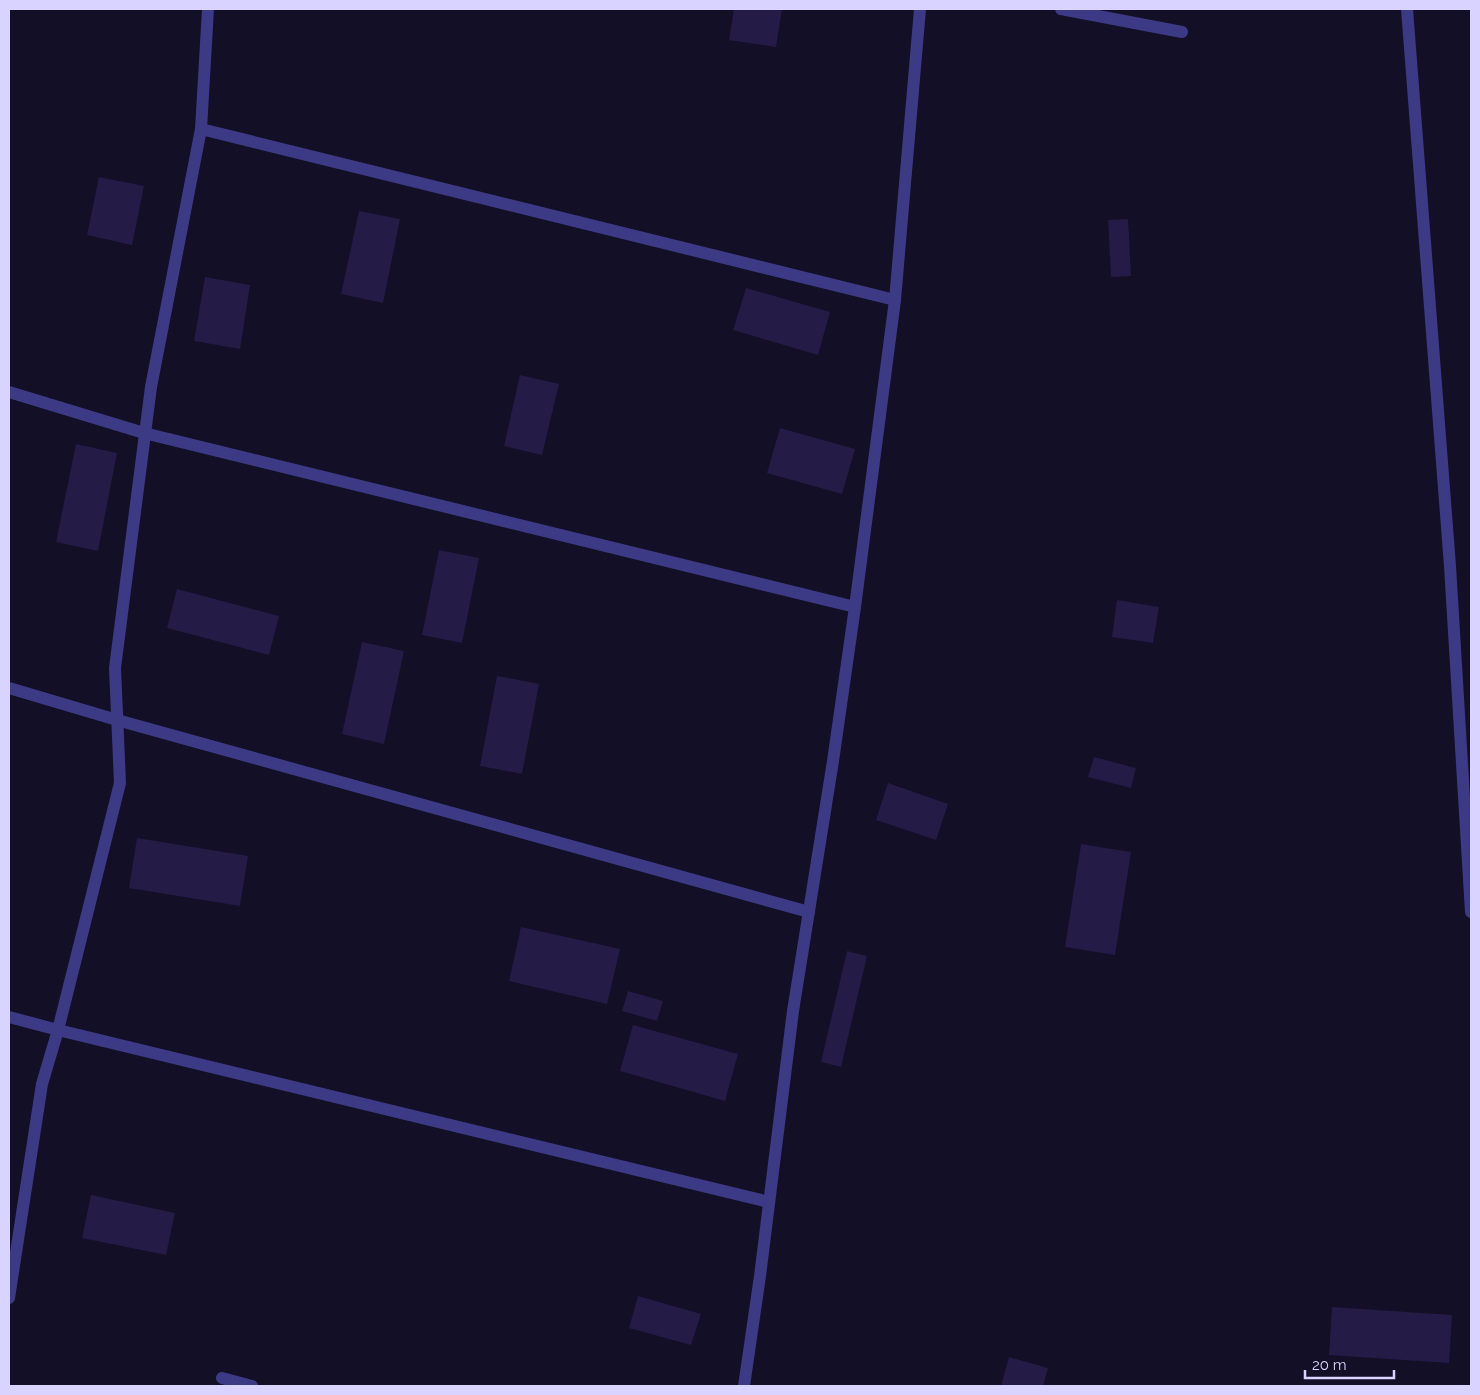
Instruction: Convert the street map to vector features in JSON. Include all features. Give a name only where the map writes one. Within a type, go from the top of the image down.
[{"type":"street","points":[[9,1298],[42,1084],[58,1030],[120,783],[115,668],[151,387],[201,128],[208,9]]},
{"type":"street","points":[[744,1386],[760,1276],[793,1011],[855,607],[895,300],[920,9]]},
{"type":"street","points":[[1061,9],[1182,32]]},
{"type":"street","points":[[1407,9],[1450,566],[1471,912]]},
{"type":"street","points":[[201,128],[895,300]]},
{"type":"street","points":[[9,392],[144,433],[855,607]]},
{"type":"street","points":[[9,688],[117,720],[809,912]]},
{"type":"street","points":[[9,1017],[769,1202]]},
{"type":"street","points":[[222,1378],[252,1386]]},
{"type":"building","points":[[734,9],[782,9],[776,47],[729,40]]},
{"type":"building","points":[[99,177],[144,186],[132,245],[87,235]]},
{"type":"building","points":[[359,211],[400,219],[383,303],[341,294]]},
{"type":"building","points":[[1128,219],[1131,276],[1111,277],[1108,220]]},
{"type":"building","points":[[205,277],[250,285],[240,349],[194,341]]},
{"type":"building","points":[[746,288],[830,312],[818,355],[733,330]]},
{"type":"building","points":[[520,375],[559,384],[542,455],[504,446]]},
{"type":"building","points":[[780,428],[855,449],[842,494],[767,473]]},
{"type":"building","points":[[76,444],[117,453],[98,551],[56,542]]},
{"type":"building","points":[[439,550],[479,558],[462,643],[422,635]]},
{"type":"building","points":[[177,589],[279,616],[269,655],[167,628]]},
{"type":"building","points":[[1117,600],[1159,607],[1153,643],[1112,637]]},
{"type":"building","points":[[362,642],[404,651],[384,744],[342,734]]},
{"type":"building","points":[[497,676],[539,684],[522,774],[480,766]]},
{"type":"building","points":[[1094,757],[1136,768],[1131,788],[1088,777]]},
{"type":"building","points":[[888,783],[948,804],[936,840],[876,820]]},
{"type":"building","points":[[137,838],[248,856],[240,906],[129,888]]},
{"type":"building","points":[[1081,844],[1131,852],[1115,955],[1065,947]]},
{"type":"building","points":[[521,927],[620,949],[607,1004],[509,981]]},
{"type":"building","points":[[847,951],[867,956],[841,1067],[821,1062]]},
{"type":"building","points":[[628,991],[663,1001],[657,1021],[622,1011]]},
{"type":"building","points":[[633,1025],[738,1054],[725,1101],[620,1071]]},
{"type":"building","points":[[91,1195],[175,1213],[166,1255],[82,1238]]},
{"type":"building","points":[[638,1296],[701,1314],[691,1345],[629,1328]]},
{"type":"building","points":[[1332,1307],[1452,1315],[1449,1363],[1329,1355]]},
{"type":"building","points":[[1009,1357],[1048,1368],[1043,1386],[1001,1386]]}]
